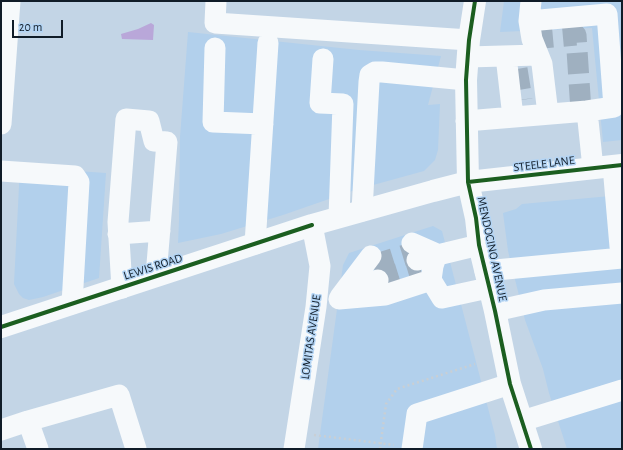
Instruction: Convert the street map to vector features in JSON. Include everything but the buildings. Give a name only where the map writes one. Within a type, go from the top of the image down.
[{"type":"main road","name":"MENDOCINO AVENUE","points":[[474,1],[466,80],[468,182],[476,218],[479,245],[495,311],[510,384],[531,449]]},
{"type":"main road","name":"STEELE LANE","points":[[468,182],[610,166]]},
{"type":"main road","name":"LEWIS ROAD","points":[[1,327],[312,225],[468,182]]},
{"type":"street","points":[[1,124],[10,1]]},
{"type":"street","points":[[216,1],[214,23],[468,49],[542,64],[528,110]]},
{"type":"street","points":[[466,121],[528,110],[587,111],[614,108],[607,14],[530,11],[532,39],[522,60],[528,110]]},
{"type":"street","points":[[256,244],[268,43]]},
{"type":"street","points":[[215,48],[213,122],[263,124]]},
{"type":"street","points":[[323,59],[320,103],[343,104],[339,218]]},
{"type":"street","points":[[362,211],[368,82],[370,75],[375,72],[382,72],[466,80]]},
{"type":"street","points":[[422,259],[442,298],[487,279],[622,258],[620,221],[610,166],[587,111]]},
{"type":"street","points":[[122,288],[118,222],[126,119],[149,121],[154,141],[167,142],[156,276]]},
{"type":"street","points":[[1,171],[74,176],[79,182],[72,304]]},
{"type":"street","name":"LOMITAS AVENUE","points":[[295,441],[316,307],[320,266],[312,225]]},
{"type":"street","points":[[118,234],[160,232]]},
{"type":"street","points":[[316,307],[339,299],[385,295],[422,259],[479,245]]},
{"type":"street","points":[[339,299],[375,268]]},
{"type":"street","points":[[495,311],[544,300],[622,293]]},
{"type":"street","points":[[412,448],[417,414],[510,384]]},
{"type":"street","points":[[522,421],[622,390]]},
{"type":"street","points":[[1,430],[119,395],[136,449]]},
{"type":"street","points":[[28,421],[38,449]]},
{"type":"path","points":[[470,365],[475,364]]},
{"type":"path","points":[[295,441],[412,448]]},
{"type":"shaded area","points":[[504,1],[622,1],[622,140],[603,142],[592,28],[500,32]]},
{"type":"shaded area","points":[[151,23],[154,25],[153,40],[122,39],[121,34]]},
{"type":"shaded area","points":[[188,32],[359,50],[441,56],[428,105],[440,104],[438,150],[435,160],[424,171],[355,190],[283,215],[221,234],[178,243],[180,137]]},
{"type":"shaded area","points":[[20,167],[106,173],[99,278],[43,297],[29,300],[23,298],[19,294],[14,284]]},
{"type":"shaded area","points":[[622,195],[622,449],[567,449],[543,369],[525,320],[508,251],[503,213],[516,209],[522,204]]},
{"type":"shaded area","points":[[433,226],[442,231],[495,435],[497,449],[318,449],[343,265],[349,253]]},
{"type":"tunnel","points":[[532,39],[576,35],[581,111]]},
{"type":"tunnel","points":[[517,69],[522,100]]},
{"type":"tunnel","points":[[373,265],[415,252]]},
{"type":"tunnel","points":[[378,280],[420,267]]},
{"type":"cycle path","points":[[475,1],[469,40],[466,80],[468,182],[476,218],[479,245],[495,311],[510,384],[531,449]]},
{"type":"cycle path","points":[[468,182],[622,165]]},
{"type":"cycle path","points":[[1,327],[312,225]]}]
